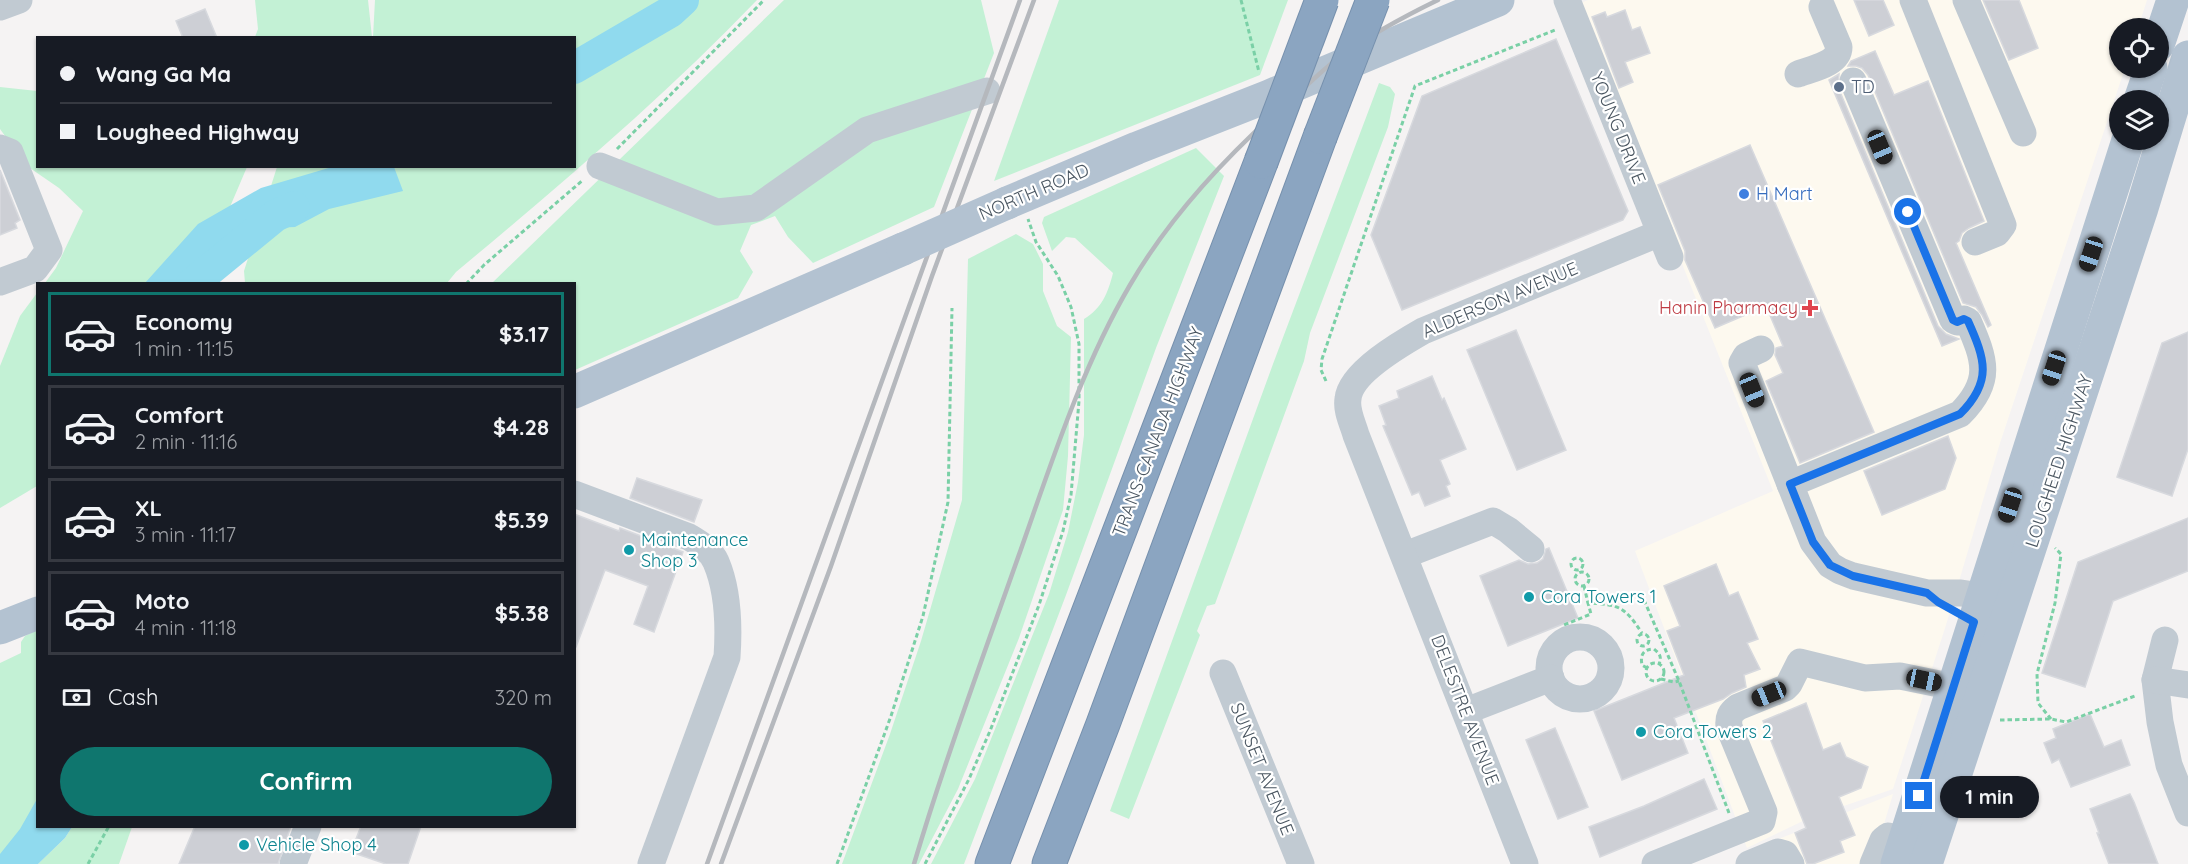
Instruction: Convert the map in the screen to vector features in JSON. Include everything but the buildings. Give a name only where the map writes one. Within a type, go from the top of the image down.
[{"type":"highway","name":"TRANS-CANADA HIGHWAY","points":[[992,864],[1322,0]]},
{"type":"highway","points":[[1049,864],[1373,0]]},
{"type":"main road","name":"NORTH ROAD","points":[[576,391],[1137,147],[1269,96],[1498,0]]},
{"type":"main road","points":[[2167,18],[2173,0]]},
{"type":"main road","name":"LOUGHEED HIGHWAY","points":[[1901,852],[1965,698],[2142,208],[2188,57]]},
{"type":"main road","name":"LOUGHEED HIGHWAY","points":[[1926,864],[1958,766],[1978,609],[2125,150]]},
{"type":"main road","points":[[0,628],[36,614]]},
{"type":"street","points":[[0,7],[19,0]]},
{"type":"street","name":"YOUNG DRIVE","points":[[1567,0],[1665,245]]},
{"type":"street","points":[[1913,0],[2003,225],[1997,233],[1975,242]]},
{"type":"street","points":[[1966,0],[2023,133]]},
{"type":"street","points":[[1798,74],[1833,60],[1839,52],[1822,7]]},
{"type":"street","points":[[1790,484],[1960,414],[1970,404],[1982,378],[1984,366],[1982,352],[1968,321],[1953,320],[1853,81]]},
{"type":"street","points":[[600,166],[717,212],[756,208],[867,130],[987,91]]},
{"type":"street","points":[[0,148],[9,152],[49,250],[35,268],[0,282]]},
{"type":"street","name":"ALDERSON AVENUE","points":[[1405,555],[1349,415],[1348,397],[1354,384],[1391,351],[1435,325],[1665,245]]},
{"type":"street","points":[[1761,349],[1746,356],[1742,363],[1813,542],[1830,565],[1853,576],[1927,593],[1961,593],[1978,609]]},
{"type":"street","points":[[576,495],[689,537],[704,546],[716,561],[723,590],[729,627],[727,657],[651,864]]},
{"type":"street","points":[[1405,555],[1490,521],[1508,530],[1531,549]]},
{"type":"street","name":"DELESTRE AVENUE","points":[[1405,555],[1525,864]]},
{"type":"street","points":[[1585,637],[1595,640],[1604,647],[1609,656],[1611,676],[1600,692],[1591,697],[1572,698],[1563,694],[1551,678],[1549,668],[1551,657],[1556,648],[1569,639],[1585,637]]},
{"type":"street","points":[[2165,640],[2156,684],[2162,733],[2169,765],[2182,778],[2188,813]]},
{"type":"street","points":[[1655,864],[1758,824],[1764,817],[1728,720],[1738,707],[1785,688],[1800,662],[1865,678],[1900,675],[1965,698]]},
{"type":"street","name":"SUNSET AVENUE","points":[[1223,674],[1300,864]]},
{"type":"street","points":[[1466,711],[1551,678]]},
{"type":"street","points":[[2156,684],[2188,685]]},
{"type":"street","points":[[293,864],[307,828]]},
{"type":"street","points":[[1736,833],[1749,864],[1778,852],[1785,854],[1791,864]]},
{"type":"street","points":[[1873,864],[1883,840],[1888,836],[1901,852]]},
{"type":"path","points":[[468,282],[484,265],[600,166],[764,0]]},
{"type":"path","points":[[1241,0],[1256,64],[1269,96]]},
{"type":"path","points":[[1326,381],[1321,370],[1322,359],[1415,86],[1555,30]]},
{"type":"path","points":[[925,864],[969,779],[990,731],[1039,605],[1063,531],[1071,495],[1077,421],[1079,344],[1071,306],[1058,276],[1036,242]]},
{"type":"path","points":[[837,864],[891,716],[923,616],[948,502],[952,308]]},
{"type":"path","points":[[2051,719],[2038,703],[2037,674],[2055,603],[2061,554],[2054,548]]},
{"type":"path","points":[[1584,586],[1578,585],[1575,581],[1575,576],[1580,571],[1583,561],[1580,558],[1574,558],[1571,561],[1572,567],[1580,571],[1587,574],[1589,578],[1584,586]]},
{"type":"path","points":[[1569,639],[1564,625],[1591,614],[1584,586]]},
{"type":"path","points":[[1644,600],[1680,681],[1736,833]]},
{"type":"path","points":[[1588,603],[1615,604],[1630,615],[1642,633],[1649,637]]},
{"type":"path","points":[[1649,637],[1658,632]]},
{"type":"path","points":[[1642,633],[1637,641],[1641,646],[1654,649],[1659,653],[1661,659],[1659,664]]},
{"type":"path","points":[[1647,668],[1642,665],[1641,659],[1649,637]]},
{"type":"path","points":[[1659,664],[1651,664],[1647,668],[1646,674],[1650,679],[1680,681]]},
{"type":"path","points":[[1659,664],[1664,671],[1661,679]]},
{"type":"path","points":[[1965,698],[1991,720],[2051,719],[2066,722],[2156,684]]},
{"type":"path","points":[[88,864],[108,828]]},
{"type":"shaded area","points":[[1588,0],[2147,0],[2141,18],[2109,18],[2109,78],[2122,78],[2118,90],[2109,90],[2109,116],[2000,443],[1946,625],[1893,789],[1809,818],[1747,848],[1635,551],[1773,491],[1578,4]]},
{"type":"shaded area","points":[[1893,794],[1872,864],[1756,864],[1751,850]]},
{"type":"green space","points":[[255,0],[368,0],[372,36],[255,36],[258,29]]},
{"type":"green space","points":[[375,0],[757,0],[648,106],[456,272],[448,282],[245,282],[244,271],[277,168],[576,168],[576,36],[373,36]]},
{"type":"green space","points":[[784,0],[981,0],[994,53],[934,207],[813,263],[788,237],[775,216],[751,225],[740,251],[753,272],[738,298],[576,370],[576,282],[493,282]]},
{"type":"green space","points":[[1059,0],[1288,0],[1260,75],[994,181]]},
{"type":"green space","points":[[1379,83],[1390,87],[1395,94],[1388,127],[1310,333],[1304,361],[1215,604],[1207,606],[1197,631],[1200,635],[1129,819],[1110,811],[1273,364]]},
{"type":"green space","points":[[0,87],[36,91],[36,168],[247,168],[209,256],[185,282],[46,282],[56,268],[83,211],[59,188],[27,166],[0,129]]},
{"type":"green space","points":[[1196,148],[1224,176],[1156,348],[964,864],[931,864],[975,779],[1049,594],[1068,532],[1078,482],[1084,435],[1084,319],[1103,299],[1113,273],[1075,238],[1066,237],[1052,251],[1042,223],[1044,217]]},
{"type":"green space","points":[[1016,234],[1033,244],[1043,264],[1043,291],[1057,326],[1071,337],[1068,456],[1063,510],[1019,638],[958,789],[919,864],[842,864],[890,734],[921,641],[962,500],[968,259]]},
{"type":"green space","points":[[36,294],[36,487],[0,508],[0,366],[20,316]]},
{"type":"green space","points":[[36,630],[36,808],[28,828],[0,856],[0,663],[21,653],[21,642],[25,636]]},
{"type":"green space","points":[[71,828],[132,828],[119,864],[38,864],[65,838]]},
{"type":"water","points":[[329,168],[394,168],[403,191],[329,209],[295,227],[251,229],[216,282],[146,282],[198,224],[261,188]]},
{"type":"water","points":[[36,801],[36,828],[71,828],[65,838],[38,864],[0,864],[0,854],[20,829]]},
{"type":"waterway","points":[[576,67],[670,12],[683,0]]},
{"type":"waterway","points":[[194,282],[275,216],[294,207]]},
{"type":"railway","points":[[707,864],[1020,0]]},
{"type":"railway","points":[[721,864],[831,566],[932,276],[1034,0]]},
{"type":"railway","points":[[914,864],[963,714],[1066,422],[1095,352],[1130,285],[1185,206],[1228,158],[1274,114],[1342,55],[1438,0]]},
{"type":"place","name":"TD","points":[[1839,87]]},
{"type":"place","name":"H Mart","points":[[1744,194]]},
{"type":"place","name":"Hanin Pharmacy","points":[[1810,308]]},
{"type":"place","name":"Maintenance Shop 3","points":[[629,550]]},
{"type":"place","name":"Cora Towers 1","points":[[1529,597]]},
{"type":"place","name":"Cora Towers 2","points":[[1641,732]]},
{"type":"place","name":"Vehicle Shop 4","points":[[244,845]]},
{"type":"route","points":[[1908,212],[1953,320],[1955,322],[1964,319],[1968,321],[1982,352],[1984,366],[1976,393],[1970,404],[1960,414],[1790,484],[1813,542],[1830,565],[1853,576],[1927,593],[1938,602],[1974,622],[1919,796]]}]
